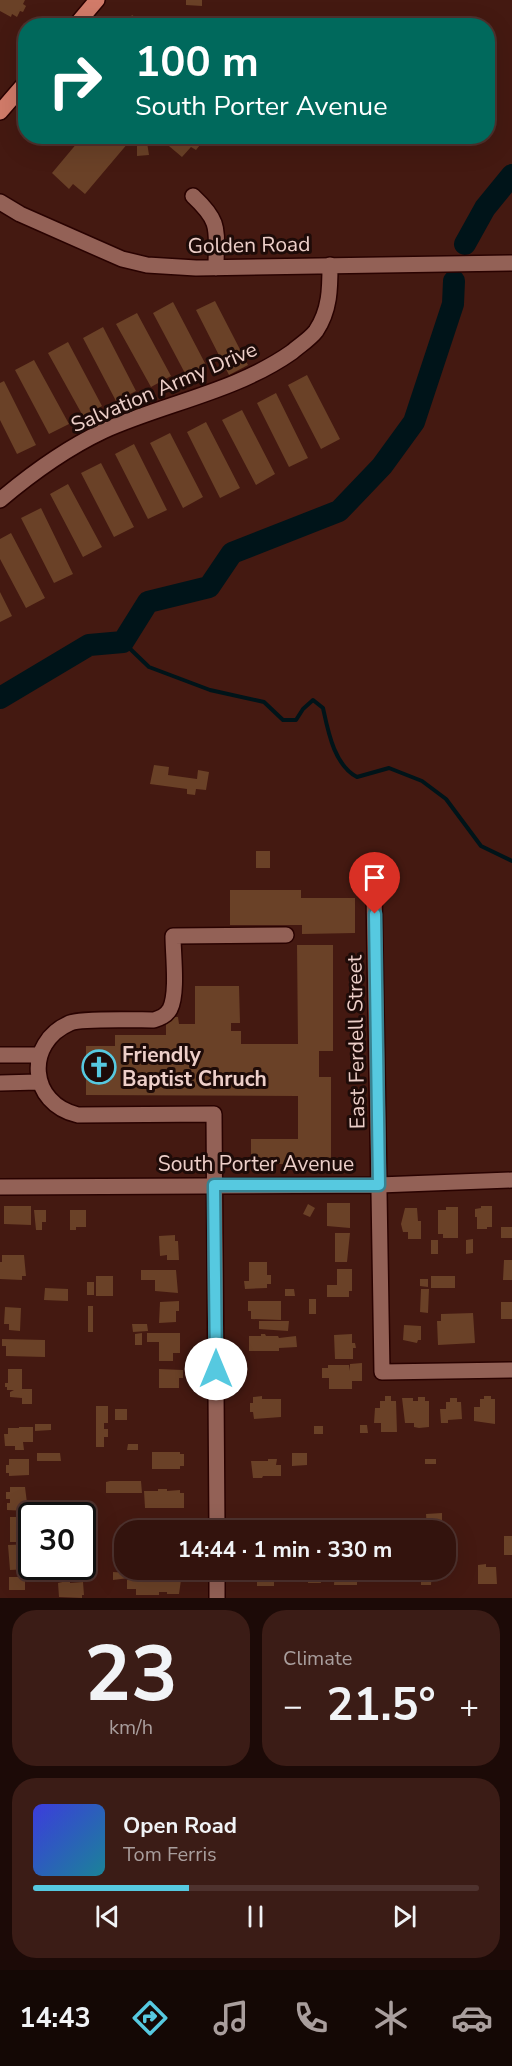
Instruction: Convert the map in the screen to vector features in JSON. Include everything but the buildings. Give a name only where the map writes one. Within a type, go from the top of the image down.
[{"type":"main road","points":[[82,18],[97,0]]},
{"type":"main road","points":[[0,112],[18,91]]},
{"type":"street","points":[[193,196],[214,220],[216,268]]},
{"type":"street","name":"Golden Road","points":[[0,202],[122,259],[160,266],[216,268],[512,264]]},
{"type":"street","name":"Salvation Army Drive","points":[[0,500],[47,464],[104,430],[228,386],[280,360],[308,340],[320,325],[329,298],[330,265]]},
{"type":"street","name":"East Ferdell Street","points":[[374,891],[382,1372],[512,1370]]},
{"type":"street","points":[[217,1520],[214,1114],[78,1115],[67,1113],[46,1096],[38,1082],[39,1055],[45,1044],[58,1030],[72,1022],[154,1020],[166,1015],[171,1008],[173,996],[173,936],[286,935]]},
{"type":"street","points":[[0,1055],[39,1055]]},
{"type":"street","points":[[0,1083],[38,1082]]},
{"type":"street","name":"South Porter Avenue","points":[[0,1187],[379,1185],[512,1180]]},
{"type":"street","points":[[217,1580],[217,1598]]},
{"type":"waterway","points":[[465,244],[485,208],[512,175]]},
{"type":"waterway","points":[[0,698],[89,645],[123,642],[148,602],[209,587],[232,553],[339,511],[382,466],[414,422],[453,304],[454,281]]},
{"type":"waterway","points":[[123,642],[149,667],[210,690],[264,702],[283,720],[296,720],[313,700],[323,708],[333,747],[349,772],[357,777],[389,768],[422,781],[446,799],[481,846],[512,861]]},
{"type":"place","name":"Friendly Baptist Chruch","points":[[99,1067]]},
{"type":"route","points":[[216,1369],[214,1185],[379,1185],[375,914]]}]
